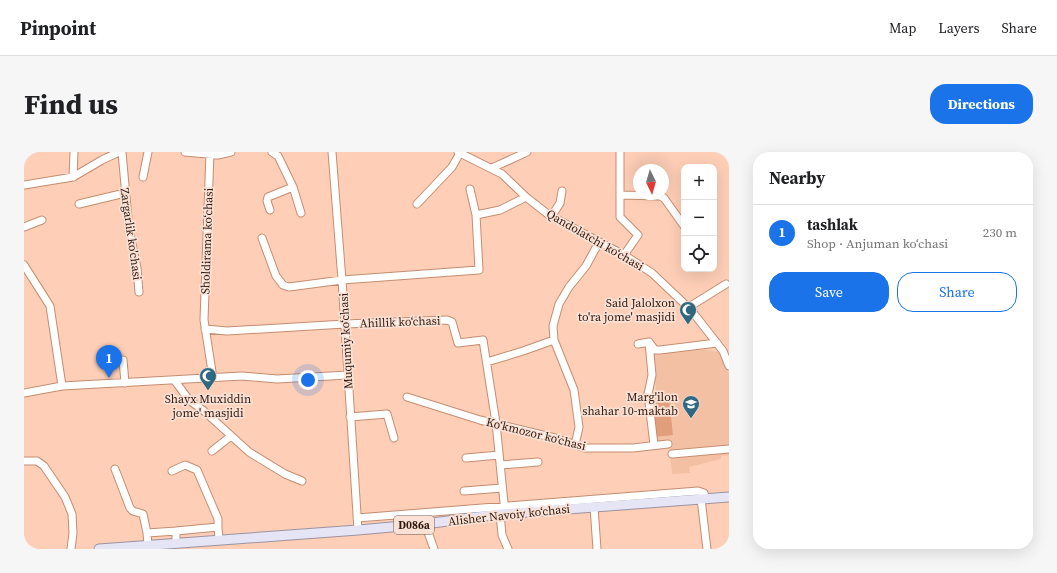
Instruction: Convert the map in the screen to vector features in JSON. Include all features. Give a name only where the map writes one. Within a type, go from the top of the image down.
[{"type":"main road","name":"Alisher Navoiy koʻchasi","points":[[99,549],[148,544],[425,524],[503,511],[729,497]]},
{"type":"street","points":[[73,177],[74,152]]},
{"type":"street","points":[[24,185],[73,177],[102,160],[121,152]]},
{"type":"street","name":"Zargarlik ko'chasi","points":[[121,152],[129,230],[137,268],[139,292]]},
{"type":"street","points":[[143,177],[148,152]]},
{"type":"street","points":[[185,152],[210,153],[218,155],[231,152]]},
{"type":"street","points":[[272,152],[278,156],[293,187],[301,213]]},
{"type":"street","name":"Muqumiy koʻchasi","points":[[332,152],[358,530]]},
{"type":"street","points":[[417,204],[452,167],[459,152]]},
{"type":"street","name":"Qandolatchi koʻchasi","points":[[459,152],[471,155],[502,174],[526,198],[551,217],[624,255],[652,273],[689,307],[723,351],[729,365]]},
{"type":"street","points":[[492,168],[527,152]]},
{"type":"street","points":[[620,152],[620,217],[638,235],[624,255]]},
{"type":"street","name":"Sholdirama ko‘chasi","points":[[210,153],[204,320],[213,378]]},
{"type":"street","points":[[270,210],[267,201],[268,197],[293,187]]},
{"type":"street","points":[[262,238],[276,276],[283,285],[289,288],[342,280],[479,270],[476,215],[470,189]]},
{"type":"street","points":[[551,217],[560,203],[562,191]]},
{"type":"street","points":[[78,204],[125,193]]},
{"type":"street","points":[[620,195],[660,196],[664,198],[681,222]]},
{"type":"street","points":[[476,215],[500,210],[526,198]]},
{"type":"street","points":[[24,227],[42,220]]},
{"type":"street","points":[[575,445],[579,427],[574,390],[554,340],[553,326],[559,304],[569,287],[586,266],[599,242]]},
{"type":"street","points":[[25,270],[50,306],[62,386]]},
{"type":"street","points":[[689,307],[726,284]]},
{"type":"street","name":"Ahillik koʻchasi","points":[[205,329],[227,332],[345,324],[447,320],[452,322],[458,343],[483,340],[487,362]]},
{"type":"street","points":[[508,549],[502,535],[502,488],[496,422],[487,362],[554,340]]},
{"type":"street","points":[[649,342],[655,350],[717,343]]},
{"type":"street","points":[[638,344],[649,342]]},
{"type":"street","points":[[649,342],[652,375],[648,394],[654,445]]},
{"type":"street","points":[[123,360],[125,383]]},
{"type":"street","points":[[24,393],[62,386],[174,381],[242,376],[277,379],[348,375]]},
{"type":"street","points":[[174,381],[190,400],[249,452],[285,474],[302,481]]},
{"type":"street","name":"Koʻkmozor koʻchasi","points":[[407,397],[480,420],[496,422],[585,448],[633,448],[668,444]]},
{"type":"street","points":[[350,417],[387,414],[394,438]]},
{"type":"street","points":[[212,451],[231,436]]},
{"type":"street","points":[[672,454],[729,449]]},
{"type":"street","points":[[466,458],[499,455]]},
{"type":"street","points":[[24,461],[37,461],[44,466],[65,496],[72,514],[71,549]]},
{"type":"street","points":[[500,465],[538,462]]},
{"type":"street","points":[[172,471],[184,465],[197,470],[218,519],[219,540]]},
{"type":"street","points":[[115,470],[130,508],[133,511],[143,514],[148,544]]},
{"type":"street","points":[[464,491],[502,488]]},
{"type":"street","points":[[703,499],[707,549]]},
{"type":"street","points":[[591,505],[597,549]]},
{"type":"street","points":[[357,518],[503,511]]},
{"type":"street","points":[[425,524],[434,549]]},
{"type":"street","points":[[147,533],[218,527]]},
{"type":"street","points":[[198,529],[198,541]]},
{"type":"street","points":[[176,531],[176,542]]},
{"type":"shaded area","name":"Marg'ilon shahar 10-maktab","points":[[693,348],[721,352],[729,374],[729,455],[721,456],[721,459],[689,467],[690,473],[672,474],[669,441],[655,443],[649,393],[656,392],[653,355]]},
{"type":"shaded area","points":[[669,399],[673,435],[654,437],[650,401]]},
{"type":"place","name":"Said Jalolxon to'ra jome' masjidi","points":[[688,325]]},
{"type":"place","name":"tashlak","points":[[109,378]]},
{"type":"place","name":"Shayx Muxiddin jome' masjidi","points":[[208,391]]},
{"type":"place","name":"Marg'ilon shahar 10-maktab","points":[[691,419]]}]
